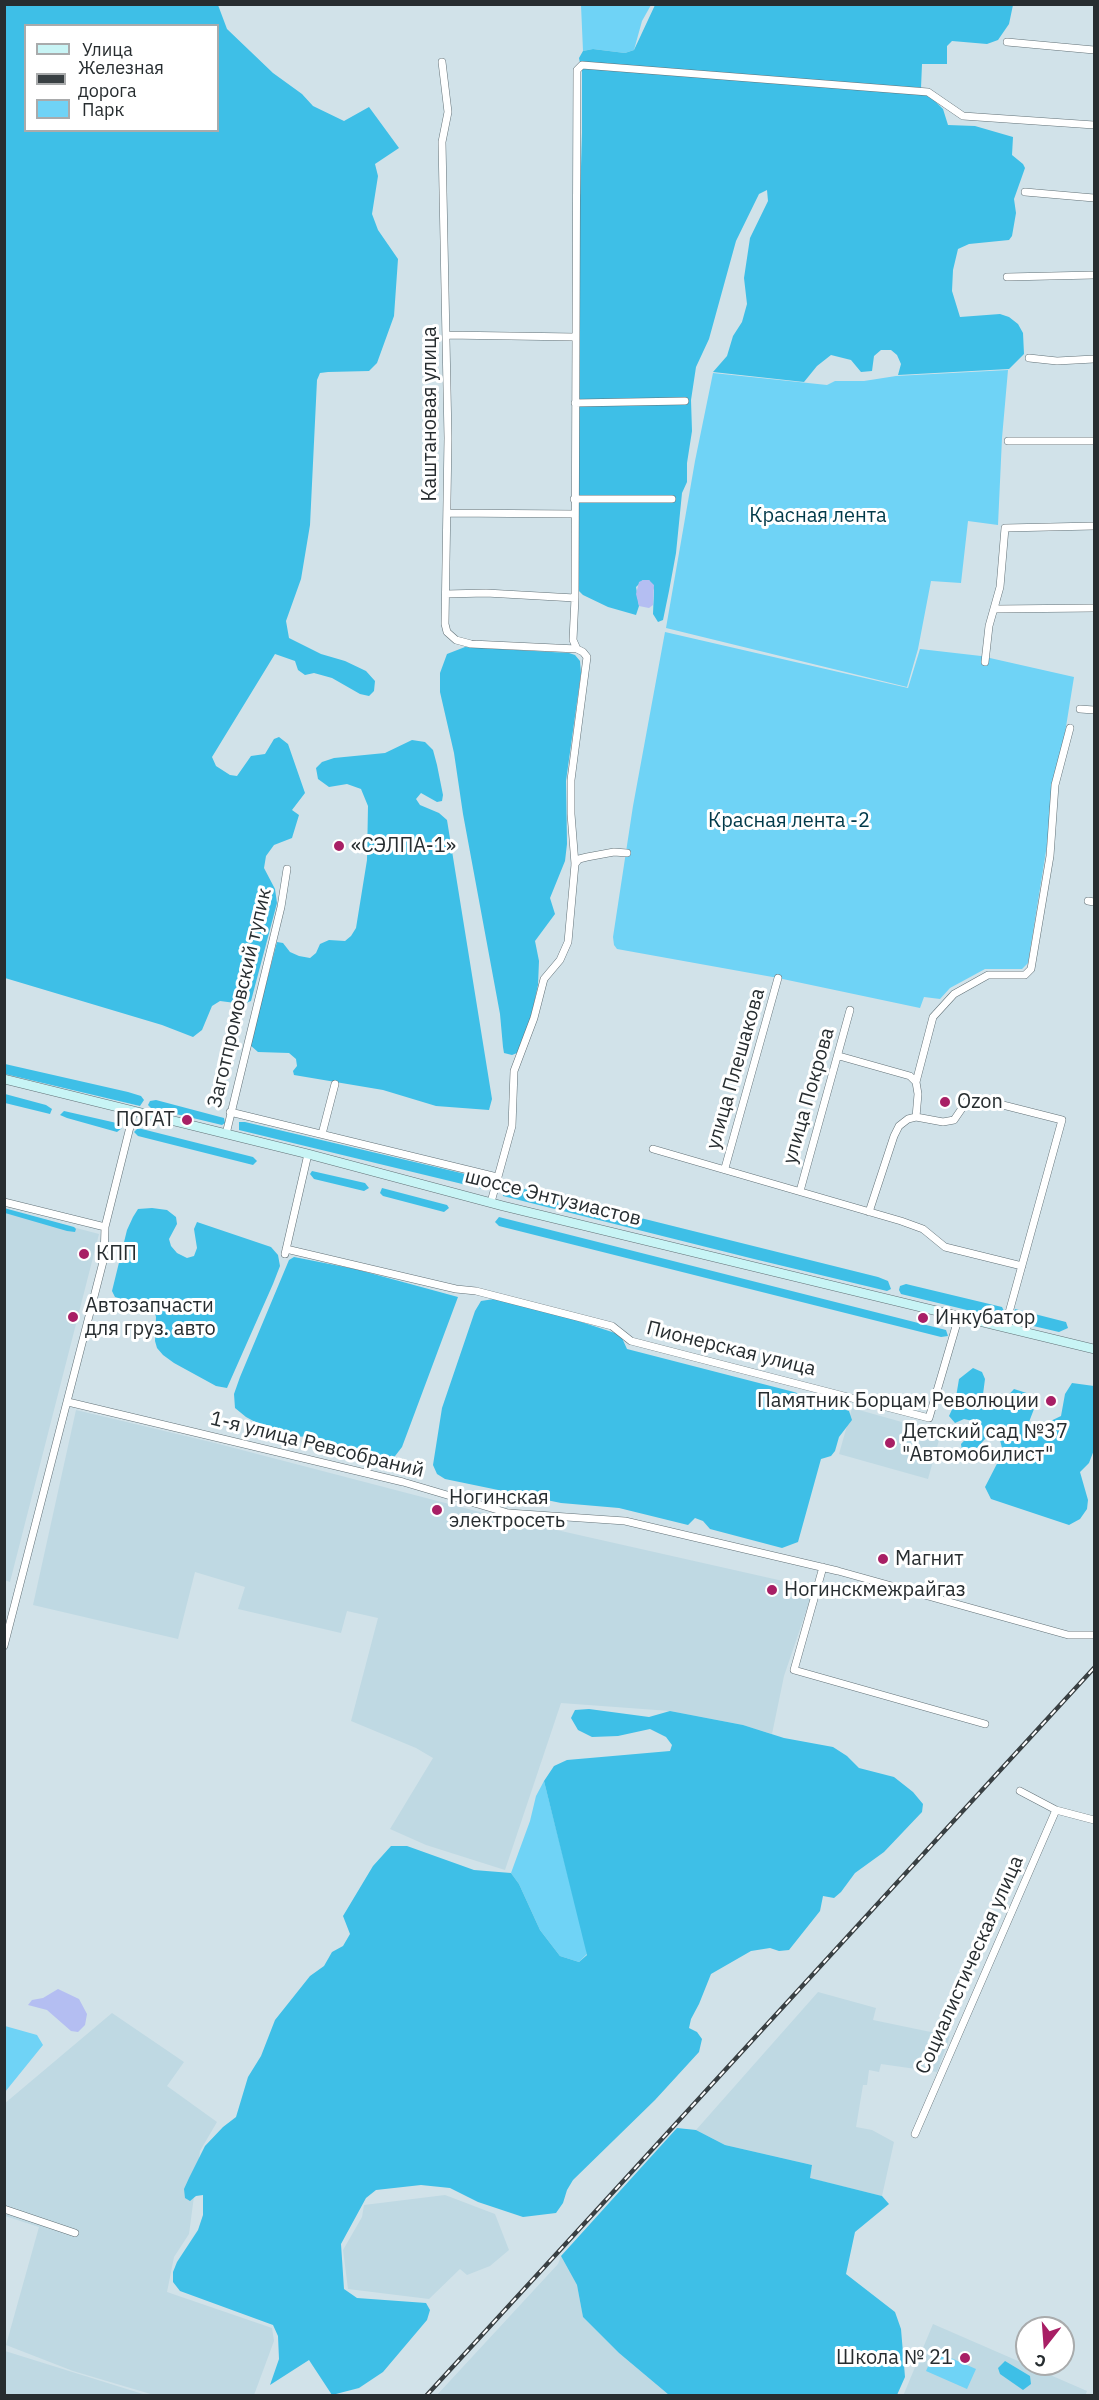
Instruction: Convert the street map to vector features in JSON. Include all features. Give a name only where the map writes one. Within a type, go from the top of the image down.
[{"type":"main road","name":"шоссе Энтузиастов","points":[[4,1079],[491,1202],[1095,1349]]},
{"type":"street","points":[[1007,42],[1095,50]]},
{"type":"street","name":"Каштановая улица","points":[[442,62],[448,112],[442,142],[446,334],[445,624],[447,632],[456,640],[471,644],[578,649]]},
{"type":"street","points":[[491,1202],[512,1126],[514,1071],[534,1018],[544,979],[560,960],[568,942],[575,864],[571,780],[587,657],[578,649],[573,640],[577,70],[582,65],[928,92],[963,116],[1095,125]]},
{"type":"street","points":[[1025,192],[1095,198]]},
{"type":"street","points":[[1007,277],[1095,275]]},
{"type":"street","points":[[446,334],[575,337]]},
{"type":"street","points":[[1029,358],[1095,359]]},
{"type":"street","points":[[575,403],[685,401]]},
{"type":"street","points":[[1008,441],[1095,441]]},
{"type":"street","points":[[574,499],[672,500]]},
{"type":"street","points":[[447,513],[574,514]]},
{"type":"street","points":[[985,662],[990,626],[1000,587],[1005,528],[1095,526]]},
{"type":"street","points":[[446,594],[486,593],[575,598]]},
{"type":"street","points":[[996,609],[1095,608]]},
{"type":"street","points":[[1080,709],[1095,710]]},
{"type":"street","points":[[916,1117],[918,1094],[916,1082],[933,1017],[954,994],[988,975],[1025,975],[1031,969],[1050,855],[1055,784],[1070,728]]},
{"type":"street","points":[[575,864],[579,859],[587,857],[614,852],[627,853]]},
{"type":"street","name":"Заготпромовский тупик","points":[[226,1134],[281,907],[287,869]]},
{"type":"street","name":"улица Плешакова","points":[[725,1168],[778,978]]},
{"type":"street","name":"улица Покрова","points":[[800,1191],[850,1010]]},
{"type":"street","points":[[839,1056],[900,1072],[910,1076],[916,1082]]},
{"type":"street","points":[[322,1134],[335,1084]]},
{"type":"street","points":[[869,1212],[900,1125],[916,1117],[943,1122],[954,1120],[967,1101],[982,1100],[1062,1120],[1005,1327]]},
{"type":"street","points":[[4,1646],[104,1257],[105,1227],[134,1111]]},
{"type":"street","points":[[230,1112],[497,1176]]},
{"type":"street","points":[[653,1149],[725,1168],[869,1212],[922,1229],[945,1247],[1022,1266]]},
{"type":"street","name":"Пионерская улица","points":[[308,1154],[286,1251],[456,1289],[476,1291],[612,1326],[631,1341],[929,1418],[959,1316]]},
{"type":"street","points":[[4,1202],[105,1227]]},
{"type":"street","name":"1-я улица Ревсобраний","points":[[68,1402],[403,1482],[508,1512],[624,1521],[822,1567],[1068,1635],[1095,1635]]},
{"type":"street","points":[[822,1567],[794,1670],[985,1724]]},
{"type":"street","points":[[1020,1791],[1056,1810],[1095,1820]]},
{"type":"street","name":"Социалистическая улица","points":[[915,2134],[1056,1810]]},
{"type":"street","points":[[4,2209],[75,2233]]},
{"type":"shaded area","points":[[5,4],[218,5],[227,29],[273,73],[302,94],[313,106],[344,121],[369,107],[399,148],[375,164],[378,176],[372,214],[378,230],[398,259],[394,316],[377,363],[369,371],[320,373],[317,380],[310,525],[301,579],[286,621],[289,638],[321,654],[345,661],[366,671],[375,681],[374,691],[369,696],[360,694],[332,678],[314,673],[305,675],[298,670],[295,661],[275,654],[212,757],[216,766],[230,775],[237,776],[251,756],[265,754],[274,739],[279,737],[288,744],[305,793],[292,810],[299,815],[292,838],[274,845],[266,856],[264,868],[275,889],[277,903],[251,1001],[243,1004],[220,1001],[212,1006],[202,1030],[193,1037],[162,1025],[5,978]]},
{"type":"shaded area","points":[[655,5],[1013,5],[1009,24],[998,40],[987,44],[952,41],[947,46],[947,64],[922,64],[921,88],[580,63],[579,58],[583,51],[593,49],[625,53],[634,50]]},
{"type":"shaded area","points":[[582,68],[927,93],[943,109],[948,125],[975,126],[1013,137],[1012,155],[1025,168],[1014,199],[1016,213],[1012,236],[1009,240],[969,244],[958,249],[953,270],[952,291],[960,317],[1000,314],[1018,324],[1023,333],[1024,354],[1009,369],[898,375],[901,364],[897,355],[891,350],[881,350],[874,356],[872,371],[861,372],[851,360],[831,355],[817,366],[804,382],[713,372],[727,356],[747,304],[744,278],[750,238],[768,201],[767,190],[759,194],[736,241],[709,339],[696,367],[691,400],[692,431],[687,463],[687,482],[682,493],[676,553],[663,620],[658,622],[653,614],[654,590],[649,580],[643,580],[636,587],[639,606],[636,615],[608,607],[583,595],[578,590],[578,267]]},
{"type":"shaded area","points":[[649,580],[654,585],[653,605],[649,608],[639,606],[636,594],[639,582]]},
{"type":"shaded area","points":[[465,647],[569,653],[575,655],[580,661],[581,673],[566,781],[565,861],[550,898],[555,914],[535,941],[539,961],[538,985],[531,1017],[520,1049],[512,1055],[504,1053],[500,1014],[454,753],[440,692],[440,673],[447,654]]},
{"type":"shaded area","points":[[412,740],[425,742],[433,750],[437,765],[443,795],[442,801],[437,802],[421,793],[416,799],[420,805],[439,813],[447,820],[492,1099],[489,1110],[436,1106],[383,1090],[294,1075],[293,1071],[297,1066],[296,1059],[289,1053],[258,1052],[250,1045],[277,942],[283,943],[290,952],[310,958],[316,953],[320,944],[329,940],[345,941],[356,928],[367,860],[368,806],[361,789],[347,784],[329,787],[318,779],[316,768],[322,762],[334,758],[385,753]]},
{"type":"shaded area","points":[[5,1064],[128,1092],[141,1096],[144,1100],[140,1106],[5,1074]]},
{"type":"shaded area","points":[[5,1094],[46,1105],[52,1109],[50,1114],[5,1103]]},
{"type":"shaded area","points":[[156,1100],[224,1118],[225,1123],[222,1125],[151,1108],[148,1105],[150,1101]]},
{"type":"shaded area","points":[[64,1111],[121,1124],[122,1128],[117,1132],[67,1118],[60,1115]]},
{"type":"shaded area","points":[[239,1122],[478,1177],[486,1180],[488,1185],[483,1189],[239,1130]]},
{"type":"shaded area","points":[[138,1128],[253,1157],[257,1161],[253,1165],[138,1136],[134,1132]]},
{"type":"shaded area","points":[[312,1171],[365,1183],[369,1188],[364,1191],[314,1179],[310,1174]]},
{"type":"shaded area","points":[[508,1185],[878,1277],[888,1281],[891,1289],[887,1291],[503,1196],[502,1187]]},
{"type":"shaded area","points":[[382,1188],[447,1205],[449,1208],[444,1212],[383,1196],[380,1193]]},
{"type":"shaded area","points":[[4,1208],[76,1229],[75,1232],[67,1231],[5,1213]]},
{"type":"shaded area","points":[[4,1209],[99,1234],[10,1582],[4,1580]]},
{"type":"shaded area","points":[[138,1209],[167,1210],[176,1217],[177,1224],[169,1239],[177,1253],[187,1258],[194,1256],[197,1248],[194,1229],[197,1222],[271,1247],[278,1255],[280,1266],[227,1388],[216,1386],[163,1355],[155,1341],[156,1317],[153,1306],[136,1299],[125,1300],[115,1297],[112,1291],[127,1230],[133,1217]]},
{"type":"shaded area","points":[[499,1217],[946,1330],[948,1336],[941,1337],[499,1226],[495,1222]]},
{"type":"shaded area","points":[[294,1257],[355,1269],[458,1297],[402,1447],[392,1460],[381,1461],[359,1457],[331,1447],[324,1440],[314,1436],[274,1438],[266,1433],[259,1424],[235,1408],[234,1394],[240,1377],[289,1260]]},
{"type":"shaded area","points":[[906,1284],[1002,1307],[1006,1315],[1000,1318],[901,1294],[900,1286]]},
{"type":"shaded area","points":[[494,1299],[557,1314],[615,1333],[622,1338],[627,1349],[794,1392],[849,1411],[852,1420],[839,1437],[835,1451],[831,1456],[821,1459],[798,1542],[782,1548],[710,1529],[703,1521],[695,1518],[688,1525],[619,1508],[561,1503],[445,1479],[437,1474],[433,1465],[442,1408],[475,1311],[481,1301]]},
{"type":"shaded area","points":[[1015,1309],[1066,1322],[1068,1328],[1059,1332],[1016,1322],[1011,1318]]},
{"type":"shaded area","points":[[973,1368],[982,1372],[985,1379],[982,1402],[990,1407],[1000,1404],[1014,1389],[1036,1396],[1029,1422],[1038,1427],[1061,1416],[1065,1394],[1072,1383],[1094,1386],[1094,1450],[1089,1463],[1080,1472],[1088,1500],[1087,1509],[1080,1519],[1069,1525],[991,1499],[985,1487],[1003,1452],[1000,1440],[985,1439],[976,1449],[969,1452],[962,1451],[961,1444],[976,1428],[973,1421],[964,1419],[955,1423],[949,1416],[955,1403],[959,1379]]},
{"type":"shaded area","name":"Детский сад №37 \"Автомобилист\"","points":[[852,1408],[941,1433],[928,1479],[839,1454]]},
{"type":"shaded area","points":[[76,1410],[215,1443],[499,1517],[814,1588],[784,1676],[772,1734],[743,1725],[670,1711],[561,1703],[505,1870],[426,1845],[390,1829],[433,1758],[416,1748],[351,1721],[378,1618],[347,1611],[341,1633],[238,1609],[245,1587],[195,1572],[178,1639],[33,1605]]},
{"type":"shaded area","points":[[589,1709],[649,1717],[670,1711],[743,1725],[784,1738],[833,1747],[859,1768],[894,1777],[913,1792],[923,1804],[922,1812],[884,1852],[855,1873],[834,1898],[823,1896],[820,1911],[789,1950],[779,1951],[770,1948],[751,1951],[711,1974],[689,2028],[697,2032],[702,2039],[699,2052],[655,2100],[573,2180],[556,2213],[523,2217],[478,2202],[450,2188],[421,2185],[376,2190],[366,2198],[341,2244],[344,2289],[357,2298],[426,2303],[430,2310],[427,2320],[383,2372],[359,2388],[332,2395],[309,2360],[270,2385],[279,2359],[278,2336],[273,2325],[180,2291],[173,2282],[173,2272],[177,2262],[198,2230],[203,2215],[203,2195],[196,2196],[190,2201],[185,2198],[184,2189],[189,2178],[205,2146],[236,2117],[248,2077],[261,2056],[275,2020],[310,1976],[324,1966],[332,1952],[343,1946],[350,1934],[343,1916],[373,1866],[391,1846],[407,1846],[474,1870],[511,1873],[519,1884],[540,1930],[560,1956],[579,1962],[587,1955],[544,1781],[554,1766],[567,1760],[670,1751],[672,1745],[666,1737],[650,1729],[618,1736],[592,1737],[578,1730],[571,1718],[575,1710]]},
{"type":"shaded area","points":[[58,1989],[79,1999],[87,2014],[85,2025],[78,2032],[71,2031],[47,2010],[28,2005],[32,2000],[43,1998]]},
{"type":"shaded area","points":[[818,1992],[876,2008],[873,2020],[950,2036],[937,2072],[881,2064],[879,2072],[869,2070],[867,2085],[863,2085],[856,2127],[872,2130],[894,2142],[882,2196],[809,2178],[812,2165],[725,2145],[696,2130]]},
{"type":"shaded area","points":[[112,2013],[184,2062],[167,2086],[217,2122],[200,2151],[189,2234],[174,2257],[167,2292],[272,2328],[274,2341],[254,2395],[154,2395],[73,2371],[6,2345],[39,2227],[5,2216],[4,2104]]},
{"type":"shaded area","points":[[677,2128],[696,2130],[725,2145],[812,2165],[810,2178],[882,2196],[889,2204],[855,2232],[846,2274],[895,2312],[901,2329],[905,2377],[897,2395],[669,2395],[619,2353],[583,2317],[577,2285],[561,2256]]},
{"type":"shaded area","points":[[445,2195],[495,2214],[509,2250],[490,2266],[467,2275],[460,2269],[429,2299],[348,2289],[343,2250],[362,2217],[364,2205]]},
{"type":"shaded area","points":[[561,2256],[577,2285],[583,2317],[619,2353],[669,2395],[436,2396],[558,2264]]},
{"type":"shaded area","name":"Школа № 21","points":[[933,2324],[1015,2360],[1015,2376],[1053,2376],[1087,2391],[1085,2396],[903,2396]]},
{"type":"shaded area","points":[[5,2351],[146,2395],[5,2395]]},
{"type":"shaded area","points":[[1005,2361],[1015,2367],[1015,2376],[1030,2376],[1031,2384],[1023,2390],[1000,2374],[998,2368]]},
{"type":"green space","points":[[581,5],[651,5],[642,21],[634,50],[625,53],[593,49],[583,51]]},
{"type":"green space","name":"Красная лента","points":[[1008,370],[998,525],[968,521],[961,583],[931,581],[918,649],[907,687],[666,628],[713,373],[827,385],[835,381],[864,381],[896,376]]},
{"type":"green space","name":"Красная лента -2","points":[[665,632],[908,688],[920,649],[981,656],[1074,677],[1028,963],[1022,969],[985,969],[950,988],[940,999],[924,997],[920,1008],[778,978],[617,949],[613,937],[633,806]]},
{"type":"green space","points":[[544,1781],[585,1943],[587,1954],[579,1962],[560,1956],[540,1930],[519,1884],[511,1873],[530,1821],[536,1796]]},
{"type":"green space","points":[[5,2026],[37,2035],[43,2045],[5,2092]]},
{"type":"green space","points":[[935,2351],[976,2369],[967,2389],[926,2371]]},
{"type":"railway","points":[[426,2396],[1094,1668]]},
{"type":"place","name":"«СЭЛПА-1»","points":[[339,846]]},
{"type":"place","name":"Ozon","points":[[945,1102]]},
{"type":"place","name":"ПОГАТ","points":[[187,1120]]},
{"type":"place","name":"КПП","points":[[84,1254]]},
{"type":"place","name":"Автозапчасти для груз. авто","points":[[73,1317]]},
{"type":"place","name":"Инкубатор","points":[[923,1318]]},
{"type":"place","name":"Памятник Борцам Революции","points":[[1051,1401]]},
{"type":"place","name":"Детский сад №37 \"Автомобилист\"","points":[[890,1443]]},
{"type":"place","name":"Ногинская электросеть","points":[[437,1510]]},
{"type":"place","name":"Магнит","points":[[883,1559]]},
{"type":"place","name":"Ногинскмежрайгаз","points":[[772,1590]]},
{"type":"place","name":"Школа № 21","points":[[965,2358]]}]
